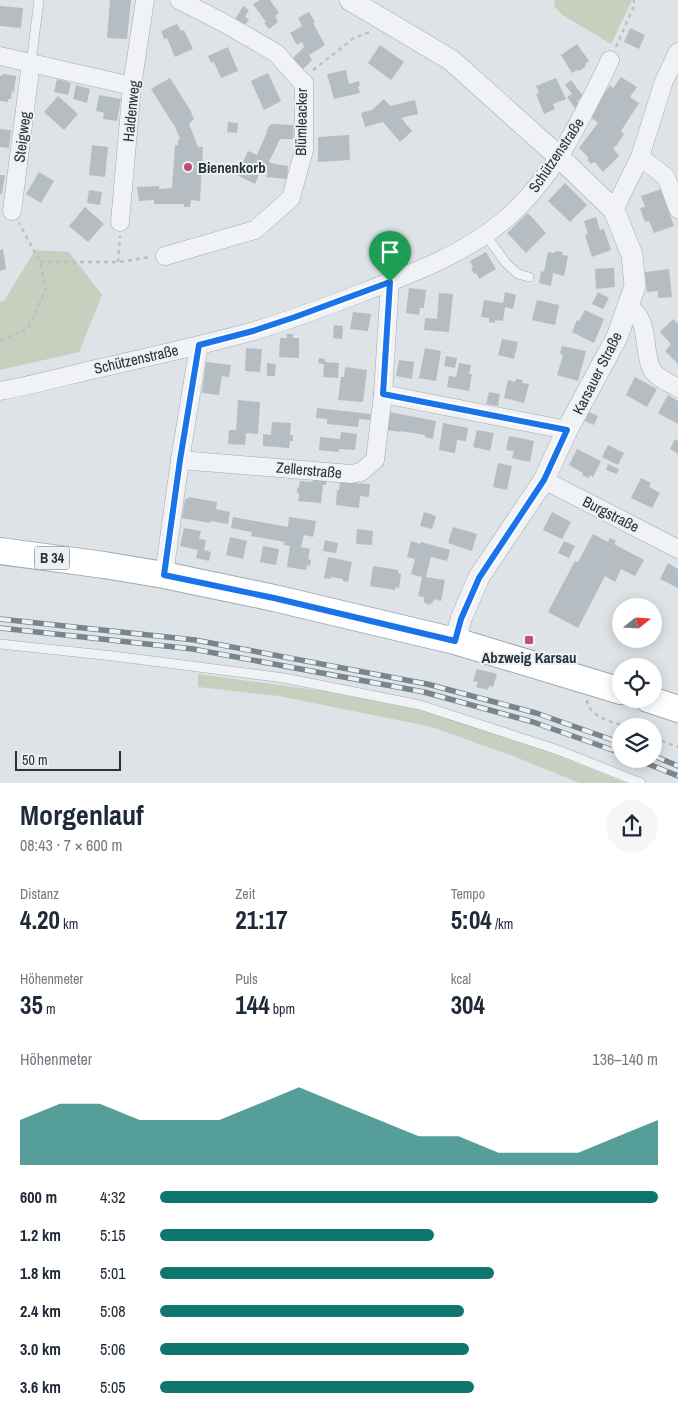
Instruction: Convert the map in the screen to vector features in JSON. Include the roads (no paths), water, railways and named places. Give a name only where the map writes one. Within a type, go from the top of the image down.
[{"type":"main road","name":"B 34","points":[[0,551],[104,564],[274,598],[455,641],[612,688]]},
{"type":"main road","points":[[662,704],[678,709]]},
{"type":"street","name":"Haldenweg","points":[[120,222],[132,86],[145,0]]},
{"type":"street","name":"Blümleacker","points":[[165,256],[255,230],[291,198],[304,150],[304,83],[276,53],[179,0]]},
{"type":"street","name":"Karsauer Straße","points":[[350,0],[451,60],[558,156],[614,210],[632,255],[635,286],[617,337],[567,430],[544,480],[479,578],[461,619],[455,641]]},
{"type":"street","points":[[614,210],[640,157],[664,81],[678,52]]},
{"type":"street","points":[[0,56],[132,86]]},
{"type":"street","name":"Schützenstraße","points":[[0,391],[253,331],[390,282],[470,245],[502,222],[534,191],[558,156],[588,104],[610,60]]},
{"type":"street","name":"Steigweg","points":[[12,211],[31,64]]},
{"type":"street","points":[[640,157],[666,177],[678,209]]},
{"type":"street","name":"Zellerstraße","points":[[180,460],[351,474],[361,472],[375,460],[383,394],[390,282]]},
{"type":"street","points":[[628,307],[638,314],[648,359],[653,371],[656,375],[678,388]]},
{"type":"street","points":[[164,575],[199,345]]},
{"type":"street","points":[[383,394],[567,430]]},
{"type":"street","name":"Burgstraße","points":[[544,480],[678,549]]},
{"type":"lane","points":[[31,64],[39,0]]},
{"type":"lane","points":[[485,234],[506,263],[518,274],[529,278]]},
{"type":"lane","points":[[0,644],[113,656],[284,678],[420,705],[558,750],[641,783]]},
{"type":"railway","points":[[0,619],[195,640],[427,684],[536,713],[612,740]]},
{"type":"railway","points":[[0,628],[193,649],[424,692],[533,722],[612,750]]},
{"type":"railway","points":[[662,759],[678,766]]},
{"type":"railway","points":[[658,768],[678,776]]},
{"type":"place","name":"Bienenkorb","points":[[188,167]]},
{"type":"place","name":"Abzweig Karsau","points":[[529,640]]}]
